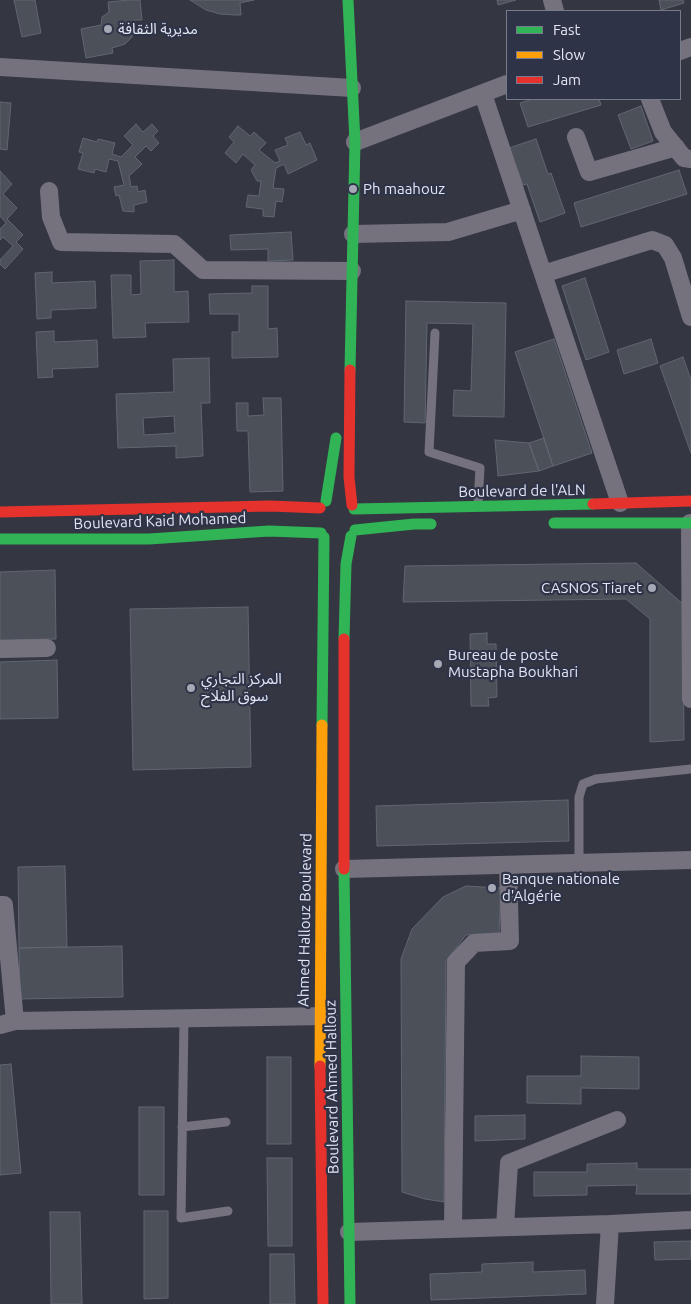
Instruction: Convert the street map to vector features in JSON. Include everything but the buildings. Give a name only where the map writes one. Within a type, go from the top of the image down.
[{"type":"main road","points":[[330,527],[358,519],[353,507],[349,477],[354,142],[348,0]]},
{"type":"main road","points":[[344,869],[344,598],[346,564],[330,527],[350,339]]},
{"type":"main road","points":[[349,477],[367,494],[382,503],[396,507]]},
{"type":"main road","name":"Boulevard de l'ALN","points":[[330,527],[331,499],[343,499],[353,507],[478,507],[691,501]]},
{"type":"main road","name":"Boulevard Kaid Mohamed","points":[[0,512],[270,506],[330,527]]},
{"type":"main road","points":[[542,524],[690,523]]},
{"type":"main road","points":[[330,527],[444,524]]},
{"type":"main road","name":"Boulevard Kaid Mohamed","points":[[0,540],[149,539],[296,531],[330,527]]},
{"type":"main road","name":"Ahmed Hallouz Boulevard","points":[[323,1304],[319,1016],[330,527]]},
{"type":"main road","name":"Boulevard Ahmed Hallouz","points":[[344,869],[350,1304]]},
{"type":"street","points":[[0,67],[352,88]]},
{"type":"street","points":[[354,142],[506,84]]},
{"type":"street","points":[[483,94],[620,503]]},
{"type":"street","points":[[650,100],[663,132],[684,158],[691,159]]},
{"type":"street","points":[[576,137],[589,172],[676,147]]},
{"type":"street","points":[[49,191],[51,218],[61,242],[174,244],[203,270],[352,271]]},
{"type":"street","points":[[353,234],[448,232],[522,210]]},
{"type":"street","points":[[543,274],[652,240],[665,245],[673,258],[691,317]]},
{"type":"street","points":[[690,523],[691,699]]},
{"type":"street","points":[[0,648],[47,648]]},
{"type":"street","points":[[344,869],[691,860]]},
{"type":"street","points":[[453,1228],[456,962],[474,943],[510,941],[508,865]]},
{"type":"street","points":[[0,905],[4,905],[7,1023],[346,1015]]},
{"type":"street","points":[[505,1227],[509,1163],[617,1120]]},
{"type":"street","points":[[349,1232],[691,1220]]},
{"type":"street","points":[[605,1304],[610,1224]]},
{"type":"lane","points":[[435,333],[429,452],[480,468],[478,507]]},
{"type":"lane","points":[[579,863],[579,797],[583,784],[596,779],[691,769]]},
{"type":"lane","points":[[184,1019],[181,1218],[228,1211]]},
{"type":"lane","points":[[182,1127],[226,1122]]},
{"type":"traffic: fast","points":[[348,0],[355,142],[350,370]]},
{"type":"traffic: fast","points":[[326,501],[336,438]]},
{"type":"traffic: fast","points":[[354,509],[593,504]]},
{"type":"traffic: fast","points":[[554,523],[691,523]]},
{"type":"traffic: fast","points":[[355,530],[431,524]]},
{"type":"traffic: fast","points":[[0,539],[149,539],[269,531],[321,533]]},
{"type":"traffic: fast","points":[[344,639],[346,564],[351,536]]},
{"type":"traffic: fast","points":[[322,725],[324,537]]},
{"type":"traffic: fast","points":[[344,869],[350,1304]]},
{"type":"traffic: slow","points":[[320,1066],[322,725]]},
{"type":"traffic: jam","points":[[350,370],[349,477],[352,505]]},
{"type":"traffic: jam","points":[[593,504],[691,501]]},
{"type":"traffic: jam","points":[[0,512],[270,506],[320,508]]},
{"type":"traffic: jam","points":[[344,639],[344,869]]},
{"type":"traffic: jam","points":[[320,1066],[323,1304]]},
{"type":"place","name":"مديرية الثقافة","points":[[108,29]]},
{"type":"place","name":"Ph maahouz","points":[[353,189]]},
{"type":"place","name":"CASNOS Tiaret","points":[[652,588]]},
{"type":"place","name":"Bureau de poste Mustapha Boukhari","points":[[438,664]]},
{"type":"place","name":"المركز التجاري سوق الفلاح","points":[[191,688]]},
{"type":"place","name":"Banque nationale d'Algérie","points":[[492,888]]}]
